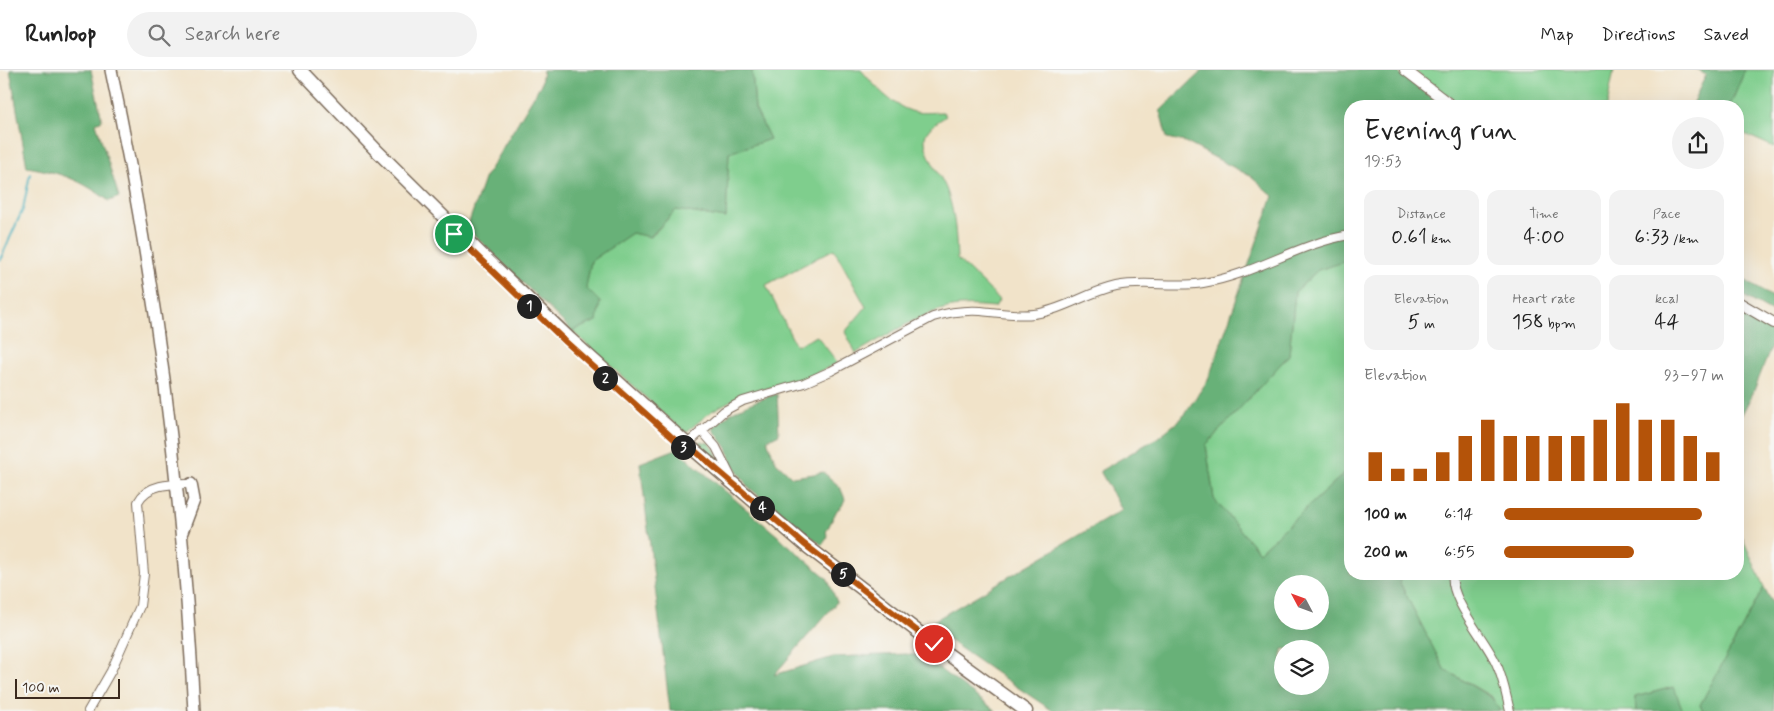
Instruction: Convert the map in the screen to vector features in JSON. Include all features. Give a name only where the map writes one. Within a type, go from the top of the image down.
[{"type":"main road","points":[[104,70],[128,189],[181,534],[194,711]]},
{"type":"main road","points":[[110,70],[134,185],[162,366],[173,484],[187,711]]},
{"type":"main road","points":[[293,70],[372,154],[578,353],[800,547],[1015,711]]},
{"type":"main road","points":[[300,70],[376,150],[479,252],[576,345],[686,446],[804,544],[934,644],[1026,711]]},
{"type":"main road","points":[[181,534],[194,500],[192,484]]},
{"type":"street","points":[[1405,70],[1444,100]]},
{"type":"street","points":[[686,446],[701,430],[724,411],[743,401],[804,383],[831,371],[920,323],[945,314],[965,311],[1033,314],[1050,311],[1116,286],[1140,283],[1181,286],[1203,284],[1233,275],[1325,240],[1344,236]]},
{"type":"street","points":[[1744,306],[1774,323]]},
{"type":"street","points":[[701,430],[716,447],[729,474],[747,496]]},
{"type":"street","points":[[88,711],[111,671],[140,606],[144,574],[138,502],[149,490],[173,484],[192,484]]},
{"type":"street","points":[[1452,580],[1456,596],[1497,663],[1510,711]]},
{"type":"green space","points":[[10,70],[91,70],[102,120],[96,123],[119,197],[109,201],[71,178],[27,167]]},
{"type":"green space","points":[[543,70],[752,70],[755,109],[770,139],[729,153],[726,218],[676,210],[650,237],[632,233],[591,261],[586,288],[600,302],[597,321],[572,331],[467,228],[484,179],[541,84]]},
{"type":"green space","points":[[752,70],[861,70],[883,94],[903,108],[918,112],[943,112],[946,116],[930,129],[926,134],[925,140],[929,155],[950,199],[955,224],[957,259],[999,300],[995,307],[960,306],[934,312],[906,324],[856,353],[845,332],[866,307],[834,249],[766,285],[796,346],[817,336],[838,363],[805,378],[753,392],[730,401],[712,411],[685,433],[572,331],[597,321],[600,302],[586,288],[591,261],[632,233],[651,237],[676,210],[726,218],[729,153],[770,139],[755,109]]},
{"type":"green space","points":[[1203,70],[1395,70],[1435,100],[1344,100],[1344,262],[1318,270],[1295,292],[1289,355],[1206,445],[1214,499],[1259,552],[1344,474],[1344,580],[1400,580],[1444,669],[1492,698],[1500,711],[1053,711],[927,625],[1122,510],[1100,471],[1157,438],[1181,419],[1208,380],[1273,196],[1250,176],[1185,142],[1167,138],[1160,111]]},
{"type":"green space","points":[[1413,70],[1614,70],[1608,100],[1454,100]]},
{"type":"green space","points":[[1697,70],[1745,70],[1732,100],[1694,100],[1706,75]]},
{"type":"green space","points":[[1745,70],[1774,70],[1774,147],[1744,134],[1744,100],[1732,100]]},
{"type":"green space","points":[[1344,262],[1344,474],[1259,552],[1214,499],[1206,445],[1289,355],[1295,292],[1318,270]]},
{"type":"green space","points":[[1744,280],[1774,298],[1774,313],[1744,296]]},
{"type":"green space","points":[[1744,313],[1774,331],[1774,340],[1744,410]]},
{"type":"green space","points":[[777,394],[779,434],[767,440],[776,462],[792,477],[823,472],[840,487],[845,499],[826,532],[828,537],[822,545],[748,487],[732,463],[727,448],[713,429],[734,411],[750,403]]},
{"type":"green space","points":[[700,442],[709,443],[715,451],[724,473],[697,446]]},
{"type":"green space","points":[[676,449],[827,578],[837,602],[774,675],[833,657],[906,654],[922,656],[996,711],[670,711],[640,463]]},
{"type":"green space","points":[[1744,542],[1764,587],[1700,705],[1703,711],[1683,711],[1673,687],[1635,697],[1636,711],[1500,711],[1492,697],[1444,669],[1399,581],[1744,580]]},
{"type":"green space","points":[[1764,587],[1774,606],[1774,711],[1703,711],[1700,705]]},
{"type":"green space","points":[[1674,687],[1683,711],[1636,711],[1635,697]]},
{"type":"waterway","points":[[0,260],[23,209],[30,174]]},
{"type":"route","points":[[454,234],[566,342],[684,448],[687,444],[804,544],[934,644]]}]
